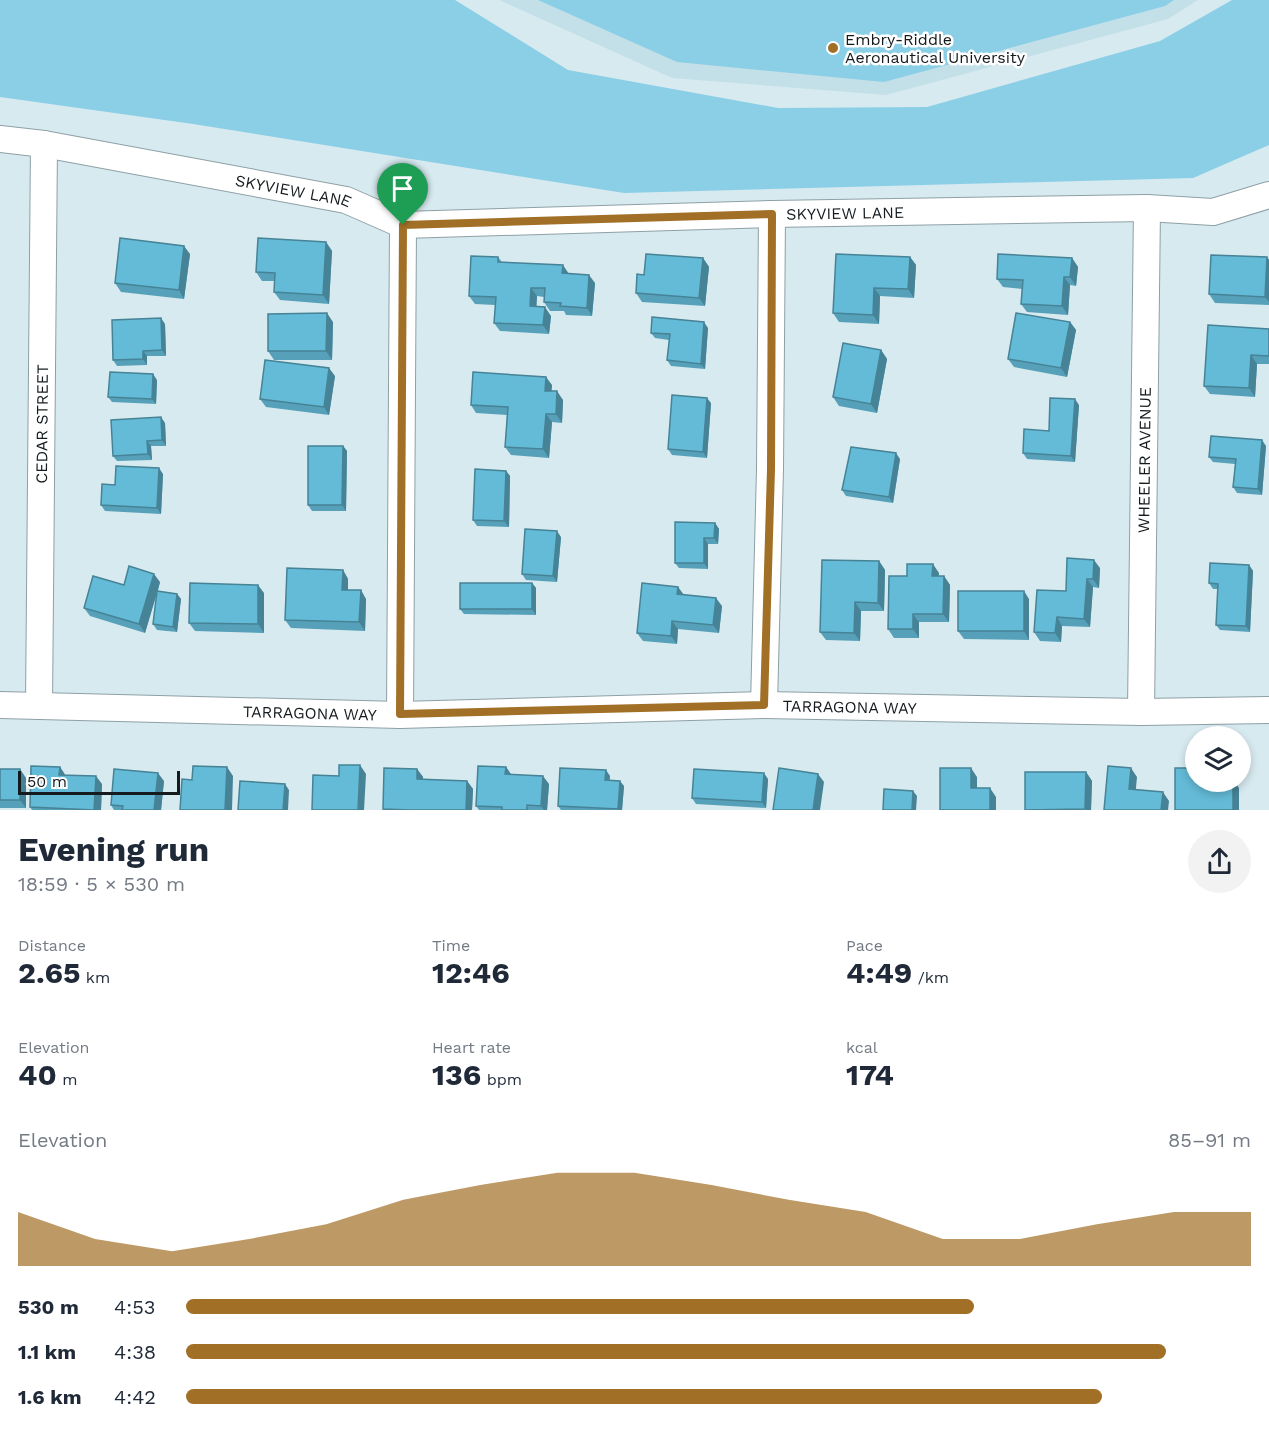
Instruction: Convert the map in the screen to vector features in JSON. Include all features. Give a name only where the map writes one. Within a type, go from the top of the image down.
[{"type":"street","name":"SKYVIEW LANE","points":[[0,139],[44,144],[346,200],[403,225],[772,214],[1147,208],[1213,212],[1269,195]]},
{"type":"street","name":"CEDAR STREET","points":[[39,706],[44,144]]},
{"type":"street","name":"WHEELER AVENUE","points":[[1142,712],[1147,208]]},
{"type":"street","points":[[764,705],[771,469],[772,214]]},
{"type":"street","points":[[400,714],[403,225]]},
{"type":"street","name":"TARRAGONA WAY","points":[[0,705],[400,714],[764,705],[1142,712],[1269,710]]},
{"type":"shaded area","points":[[0,0],[455,0],[568,70],[778,108],[927,107],[1160,41],[1232,0],[1269,0],[1269,145],[1193,178],[624,193],[193,124],[0,97]]},
{"type":"shaded area","name":"Embry-Riddle Aeronautical University","points":[[499,0],[1198,0],[1168,19],[886,95],[672,78]]},
{"type":"shaded area","name":"Embry-Riddle Aeronautical University","points":[[538,0],[1174,0],[1165,6],[884,82],[677,62]]},
{"type":"building","points":[[120,238],[184,246],[179,290],[115,283]]},
{"type":"building","points":[[258,238],[326,242],[323,295],[274,292],[275,273],[256,272]]},
{"type":"building","points":[[646,254],[703,258],[699,298],[636,293],[637,274],[644,275]]},
{"type":"building","points":[[836,254],[910,257],[908,289],[874,288],[873,315],[833,313]]},
{"type":"building","points":[[998,254],[1072,258],[1070,277],[1064,277],[1062,306],[1021,304],[1023,280],[997,279]]},
{"type":"building","points":[[1211,255],[1267,257],[1265,297],[1209,294]]},
{"type":"building","points":[[471,256],[498,257],[498,262],[563,265],[562,273],[589,275],[587,308],[544,302],[545,288],[531,288],[530,306],[545,307],[543,325],[494,323],[496,297],[469,296]]},
{"type":"building","points":[[327,313],[326,351],[268,351],[268,314]]},
{"type":"building","points":[[1016,313],[1070,322],[1061,368],[1008,359]]},
{"type":"building","points":[[652,317],[704,322],[701,364],[667,360],[670,334],[651,333]]},
{"type":"building","points":[[161,318],[162,350],[143,351],[143,359],[113,360],[112,320]]},
{"type":"building","points":[[1208,325],[1269,329],[1269,356],[1251,355],[1249,388],[1204,386]]},
{"type":"building","points":[[843,343],[881,350],[871,404],[833,397]]},
{"type":"building","points":[[265,360],[329,368],[324,407],[260,399]]},
{"type":"building","points":[[110,372],[153,374],[152,399],[108,397]]},
{"type":"building","points":[[473,372],[546,377],[545,391],[557,391],[556,414],[546,414],[543,449],[505,447],[508,407],[471,405]]},
{"type":"building","points":[[672,395],[707,398],[703,452],[668,449]]},
{"type":"building","points":[[1050,398],[1075,399],[1071,456],[1023,453],[1024,429],[1049,431]]},
{"type":"building","points":[[161,417],[162,440],[147,441],[148,454],[113,456],[111,420]]},
{"type":"building","points":[[1211,436],[1262,440],[1258,489],[1233,487],[1236,459],[1209,457]]},
{"type":"building","points":[[308,446],[343,446],[342,505],[308,505]]},
{"type":"building","points":[[851,447],[896,453],[889,497],[842,490]]},
{"type":"building","points":[[116,466],[159,468],[157,508],[101,505],[102,484],[115,485]]},
{"type":"building","points":[[475,469],[506,471],[504,521],[473,520]]},
{"type":"building","points":[[675,522],[715,523],[714,538],[704,538],[704,563],[675,563]]},
{"type":"building","points":[[525,529],[557,531],[553,576],[522,574]]},
{"type":"building","points":[[1067,558],[1094,560],[1093,579],[1087,579],[1084,619],[1057,617],[1055,633],[1034,632],[1037,590],[1066,591]]},
{"type":"building","points":[[822,560],[879,561],[878,603],[855,602],[854,633],[820,632]]},
{"type":"building","points":[[1210,563],[1249,565],[1246,626],[1216,625],[1218,584],[1209,583]]},
{"type":"building","points":[[907,564],[933,564],[932,576],[944,576],[943,614],[913,614],[913,629],[888,629],[889,576],[907,576]]},
{"type":"building","points":[[129,566],[154,574],[139,624],[84,608],[93,576],[124,585]]},
{"type":"building","points":[[287,568],[343,570],[342,590],[361,590],[359,622],[285,620]]},
{"type":"building","points":[[190,583],[258,585],[258,624],[189,623]]},
{"type":"building","points":[[460,583],[532,583],[532,609],[460,609]]},
{"type":"building","points":[[642,583],[678,587],[677,594],[716,598],[713,625],[672,621],[671,636],[637,633]]},
{"type":"building","points":[[157,591],[177,594],[173,627],[153,624]]},
{"type":"building","points":[[958,591],[1024,591],[1024,631],[958,631]]},
{"type":"building","points":[[339,765],[360,765],[358,810],[312,810],[313,775],[339,776]]},
{"type":"building","points":[[31,766],[60,767],[59,775],[96,776],[94,810],[30,807]]},
{"type":"building","points":[[193,766],[227,767],[225,810],[180,810],[182,779],[192,780]]},
{"type":"building","points":[[478,766],[506,767],[505,774],[543,776],[541,806],[527,805],[527,810],[502,810],[502,807],[476,806]]},
{"type":"building","points":[[1108,766],[1131,768],[1129,789],[1163,792],[1161,810],[1104,810]]},
{"type":"building","points":[[384,768],[417,769],[417,779],[467,781],[466,810],[383,809]]},
{"type":"building","points":[[560,768],[606,770],[605,780],[620,781],[618,809],[558,806]]},
{"type":"building","points":[[779,768],[818,774],[813,810],[773,810]]},
{"type":"building","points":[[940,768],[971,768],[971,788],[990,788],[990,810],[940,810]]},
{"type":"building","points":[[1175,768],[1185,768],[1185,792],[1233,792],[1233,810],[1175,810]]},
{"type":"building","points":[[0,769],[20,769],[20,800],[0,800]]},
{"type":"building","points":[[114,769],[158,773],[154,810],[122,810],[123,806],[111,805]]},
{"type":"building","points":[[694,769],[764,773],[762,802],[692,798]]},
{"type":"building","points":[[1025,772],[1086,772],[1085,809],[1025,810]]},
{"type":"building","points":[[240,781],[285,784],[283,810],[238,810]]},
{"type":"building","points":[[884,789],[913,791],[912,810],[883,810]]},
{"type":"place","name":"Embry-Riddle Aeronautical University","points":[[833,48]]},
{"type":"route","points":[[772,214],[771,469],[764,705],[400,714],[403,225],[772,214]]}]
